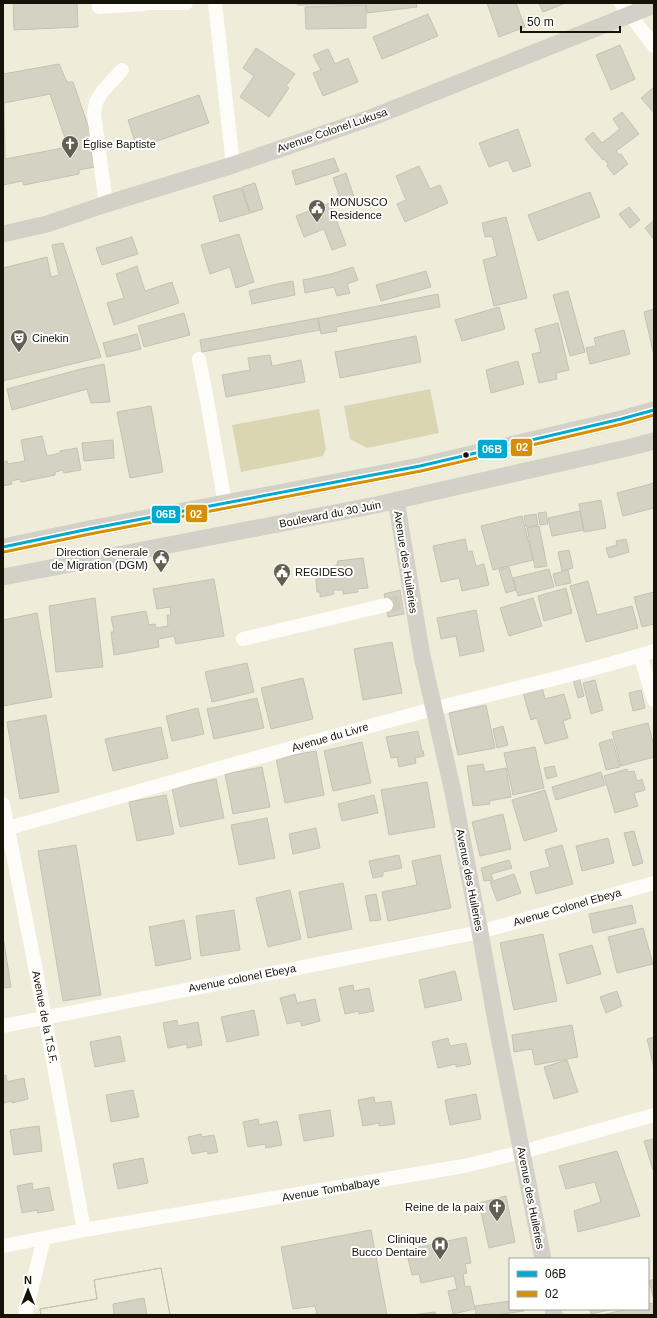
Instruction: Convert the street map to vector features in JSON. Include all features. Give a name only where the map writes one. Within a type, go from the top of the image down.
[{"type":"main road","name":"Avenue Colonel Lukusa","points":[[3,234],[47,224],[106,204],[233,165],[373,117],[625,9],[654,5]]},
{"type":"main road","points":[[3,547],[89,529],[420,466],[654,410]]},
{"type":"main road","name":"Boulevard du 30 Juin","points":[[3,577],[396,500],[654,441]]},
{"type":"main road","name":"Avenue des Huileries","points":[[396,500],[407,601],[422,656],[453,792],[497,1027],[543,1258]]},
{"type":"street","points":[[99,7],[143,3],[186,3]]},
{"type":"street","points":[[215,3],[233,165]]},
{"type":"street","points":[[625,9],[654,46]]},
{"type":"street","points":[[106,204],[94,114],[96,102],[102,92],[122,70]]},
{"type":"street","points":[[199,359],[225,504]]},
{"type":"street","points":[[243,639],[386,605]]},
{"type":"street","name":"Avenue du Livre","points":[[8,828],[434,709],[535,684],[654,651]]},
{"type":"street","points":[[640,655],[654,700]]},
{"type":"street","name":"Avenue de la T.S.F.","points":[[3,804],[45,1017],[84,1230]]},
{"type":"street","name":"Avenue Colonel Ebeya","points":[[480,932],[654,883]]},
{"type":"street","name":"Avenue colonel Ebeya","points":[[3,1026],[480,932]]},
{"type":"street","name":"Avenue Tombalbaye","points":[[3,1246],[84,1230],[464,1166],[522,1152],[654,1114]]},
{"type":"street","points":[[25,1315],[44,1238]]},
{"type":"shaded area","points":[[430,389],[439,433],[367,448],[350,439],[344,406]]},
{"type":"shaded area","points":[[319,409],[326,449],[323,456],[241,472],[232,425]]},
{"type":"building","points":[[13,3],[77,3],[78,27],[14,30]]},
{"type":"building","points":[[297,3],[364,3],[364,4],[297,5]]},
{"type":"building","points":[[366,3],[416,3],[417,7],[367,13]]},
{"type":"building","points":[[487,3],[516,3],[525,27],[499,37]]},
{"type":"building","points":[[539,3],[566,3],[543,12]]},
{"type":"building","points":[[366,5],[366,28],[306,29],[305,7]]},
{"type":"building","points":[[428,14],[438,36],[382,59],[373,37]]},
{"type":"building","points":[[620,45],[635,79],[611,90],[596,55]]},
{"type":"building","points":[[256,48],[295,74],[286,86],[289,88],[269,117],[240,97],[254,76],[243,68]]},
{"type":"building","points":[[328,49],[335,64],[348,58],[358,82],[323,96],[313,73],[321,70],[313,55]]},
{"type":"building","points":[[59,64],[67,82],[73,82],[94,143],[89,145],[95,167],[79,170],[79,174],[24,185],[22,181],[3,185],[3,74]],"holes":[[[50,94],[68,147],[5,159],[4,103]]]},
{"type":"building","points":[[654,87],[654,113],[641,98]]},
{"type":"building","points":[[199,95],[209,123],[137,148],[128,120]]},
{"type":"building","points":[[622,112],[639,134],[616,151],[619,155],[621,154],[628,164],[614,175],[604,159],[603,160],[585,139],[593,132],[602,143],[620,129],[613,119]]},
{"type":"building","points":[[518,129],[531,166],[513,172],[508,160],[489,167],[479,143]]},
{"type":"building","points":[[334,158],[339,171],[296,185],[292,171]]},
{"type":"building","points":[[419,166],[430,189],[440,185],[448,203],[405,222],[397,204],[406,200],[396,176]]},
{"type":"building","points":[[346,173],[354,197],[341,201],[333,178]]},
{"type":"building","points":[[255,183],[263,209],[250,213],[242,187]]},
{"type":"building","points":[[241,188],[250,213],[220,222],[213,196]]},
{"type":"building","points":[[590,192],[600,217],[538,241],[528,215]]},
{"type":"building","points":[[330,203],[346,245],[332,250],[324,229],[304,237],[296,216]]},
{"type":"building","points":[[629,207],[640,220],[630,228],[619,214]]},
{"type":"building","points":[[506,217],[527,298],[494,306],[483,260],[497,256],[492,236],[485,237],[482,223]]},
{"type":"building","points":[[654,220],[654,238],[653,238],[645,228]]},
{"type":"building","points":[[239,234],[254,282],[236,288],[230,267],[210,274],[201,245]]},
{"type":"building","points":[[132,237],[138,254],[102,265],[96,248]]},
{"type":"building","points":[[63,243],[101,357],[3,381],[3,268],[47,257],[51,277],[59,275],[52,245]]},
{"type":"building","points":[[137,266],[145,291],[172,282],[179,303],[114,325],[107,303],[124,298],[116,274]]},
{"type":"building","points":[[353,267],[358,280],[347,284],[350,293],[337,296],[334,287],[305,293],[303,280],[331,274]]},
{"type":"building","points":[[426,271],[431,287],[381,301],[376,285]]},
{"type":"building","points":[[293,281],[295,295],[252,304],[249,291]]},
{"type":"building","points":[[568,291],[585,352],[570,356],[553,295]]},
{"type":"building","points":[[438,294],[440,307],[336,327],[337,331],[321,334],[318,318]]},
{"type":"building","points":[[499,307],[505,329],[462,341],[455,320]]},
{"type":"building","points":[[654,309],[654,356],[644,312]]},
{"type":"building","points":[[184,313],[190,335],[144,347],[138,326]]},
{"type":"building","points":[[318,318],[320,330],[202,352],[200,340]]},
{"type":"building","points":[[558,323],[569,370],[556,373],[557,379],[539,383],[532,354],[541,352],[535,329]]},
{"type":"building","points":[[624,330],[630,354],[590,364],[586,348],[596,346],[594,338]]},
{"type":"building","points":[[137,334],[141,349],[107,357],[103,343]]},
{"type":"building","points":[[416,336],[421,362],[340,378],[335,352]]},
{"type":"building","points":[[270,355],[272,366],[301,360],[305,382],[226,397],[222,375],[250,370],[248,358]]},
{"type":"building","points":[[518,361],[524,384],[491,393],[486,370]]},
{"type":"building","points":[[104,364],[110,402],[91,403],[87,389],[12,410],[7,389]]},
{"type":"building","points":[[151,406],[163,472],[130,478],[117,412]]},
{"type":"building","points":[[42,436],[47,456],[60,453],[60,451],[77,448],[81,470],[64,473],[63,470],[55,472],[55,475],[21,482],[20,479],[11,481],[12,484],[3,486],[3,462],[7,461],[8,464],[25,461],[21,440]]},
{"type":"building","points":[[113,440],[114,458],[84,461],[82,443]]},
{"type":"building","points":[[654,483],[654,508],[623,516],[617,493]]},
{"type":"building","points":[[601,500],[606,528],[584,532],[579,504]]},
{"type":"building","points":[[580,511],[584,530],[552,536],[548,518]]},
{"type":"building","points":[[546,512],[548,524],[540,525],[538,513]]},
{"type":"building","points":[[536,514],[538,525],[526,527],[524,516]]},
{"type":"building","points":[[522,516],[533,560],[493,570],[481,526]]},
{"type":"building","points":[[539,526],[547,566],[535,568],[527,528]]},
{"type":"building","points":[[465,539],[468,552],[472,551],[476,566],[484,564],[489,585],[462,591],[459,578],[441,582],[433,546]]},
{"type":"building","points":[[626,539],[629,552],[609,558],[606,548],[617,545],[616,541]]},
{"type":"building","points":[[569,550],[573,568],[562,571],[558,552]]},
{"type":"building","points":[[363,558],[368,588],[357,589],[358,592],[343,594],[343,590],[333,590],[334,594],[320,597],[320,592],[317,592],[316,579],[319,579],[317,570],[329,569],[337,565],[338,561]]},
{"type":"building","points":[[509,567],[516,590],[506,593],[499,570]]},
{"type":"building","points":[[549,569],[554,587],[518,596],[513,578]]},
{"type":"building","points":[[568,570],[571,583],[556,586],[553,574]]},
{"type":"building","points":[[214,579],[224,636],[176,644],[174,636],[158,639],[159,647],[114,655],[111,632],[114,632],[111,617],[146,611],[149,625],[155,624],[156,628],[168,626],[167,615],[171,615],[170,607],[157,609],[153,589]]},
{"type":"building","points":[[588,581],[597,615],[632,606],[638,628],[586,642],[570,586]]},
{"type":"building","points":[[566,588],[572,613],[544,621],[538,596]]},
{"type":"building","points":[[400,590],[404,614],[388,617],[384,594]]},
{"type":"building","points":[[654,592],[654,624],[642,627],[634,597]]},
{"type":"building","points":[[95,598],[103,667],[56,672],[49,606]]},
{"type":"building","points":[[533,598],[542,626],[509,636],[500,608]]},
{"type":"building","points":[[476,610],[484,651],[460,656],[456,636],[441,639],[437,618]]},
{"type":"building","points":[[37,613],[52,697],[3,706],[3,620]]},
{"type":"building","points":[[392,642],[402,693],[363,700],[354,649]]},
{"type":"building","points":[[247,663],[254,692],[212,702],[205,672]]},
{"type":"building","points":[[579,677],[584,696],[578,698],[573,679]]},
{"type":"building","points":[[303,678],[313,719],[271,729],[261,688]]},
{"type":"building","points":[[595,680],[603,710],[591,714],[583,683]]},
{"type":"building","points":[[542,687],[545,699],[564,694],[571,718],[563,721],[568,738],[545,744],[537,718],[531,720],[523,693]]},
{"type":"building","points":[[641,690],[645,708],[633,711],[629,693]]},
{"type":"building","points":[[257,698],[264,728],[214,739],[207,709]]},
{"type":"building","points":[[486,705],[495,748],[458,755],[449,713]]},
{"type":"building","points":[[198,708],[204,734],[172,741],[166,716]]},
{"type":"building","points":[[46,715],[59,792],[20,799],[7,722]]},
{"type":"building","points":[[648,723],[654,746],[654,757],[621,766],[612,732]]},
{"type":"building","points":[[503,726],[508,745],[497,748],[493,729]]},
{"type":"building","points":[[161,727],[168,758],[113,771],[105,739]]},
{"type":"building","points":[[418,731],[424,756],[415,758],[416,763],[399,767],[397,757],[391,758],[386,737]]},
{"type":"building","points":[[612,739],[620,767],[606,770],[599,743]]},
{"type":"building","points":[[362,742],[371,783],[333,791],[324,751]]},
{"type":"building","points":[[535,747],[544,788],[513,795],[504,753]]},
{"type":"building","points":[[316,751],[324,795],[285,803],[276,758]]},
{"type":"building","points":[[483,764],[485,772],[506,768],[511,797],[489,801],[490,804],[473,806],[467,766]]},
{"type":"building","points":[[554,766],[557,776],[547,779],[544,768]]},
{"type":"building","points":[[262,767],[270,807],[233,814],[225,774]]},
{"type":"building","points":[[627,769],[628,772],[634,771],[637,781],[642,779],[645,790],[634,793],[638,806],[615,813],[604,776]]},
{"type":"building","points":[[601,772],[605,785],[556,800],[552,787]]},
{"type":"building","points":[[216,779],[224,818],[180,827],[172,788]]},
{"type":"building","points":[[427,782],[435,827],[389,835],[381,790]]},
{"type":"building","points":[[545,790],[557,831],[524,841],[512,800]]},
{"type":"building","points":[[166,795],[174,834],[137,841],[129,802]]},
{"type":"building","points":[[374,795],[378,813],[342,821],[338,804]]},
{"type":"building","points":[[503,814],[511,849],[480,856],[472,822]]},
{"type":"building","points":[[267,818],[275,858],[239,865],[231,825]]},
{"type":"building","points":[[316,828],[320,848],[293,854],[289,834]]},
{"type":"building","points":[[634,831],[643,863],[633,866],[624,833]]},
{"type":"building","points":[[608,838],[614,863],[582,871],[576,846]]},
{"type":"building","points":[[76,845],[101,995],[63,1001],[38,851]]},
{"type":"building","points":[[562,845],[573,884],[536,894],[530,872],[550,867],[545,850]]},
{"type":"building","points":[[399,855],[402,868],[383,872],[383,876],[373,878],[369,861]]},
{"type":"building","points":[[440,855],[451,908],[388,921],[382,892],[417,885],[412,861]]},
{"type":"building","points":[[509,860],[512,868],[491,874],[493,880],[484,881],[481,868]]},
{"type":"building","points":[[514,874],[521,893],[497,901],[490,882]]},
{"type":"building","points":[[343,883],[352,929],[308,938],[299,892]]},
{"type":"building","points":[[290,890],[301,939],[268,947],[256,898]]},
{"type":"building","points":[[376,894],[381,920],[370,921],[365,896]]},
{"type":"building","points":[[632,905],[636,923],[593,933],[589,914]]},
{"type":"building","points":[[234,910],[240,950],[201,956],[196,916]]},
{"type":"building","points":[[184,920],[191,959],[156,966],[149,927]]},
{"type":"building","points":[[643,928],[653,964],[617,973],[608,937]]},
{"type":"building","points":[[543,934],[557,1001],[514,1010],[500,943]]},
{"type":"building","points":[[3,936],[11,987],[3,988]]},
{"type":"building","points":[[592,945],[601,974],[567,984],[559,954]]},
{"type":"building","points":[[455,971],[462,1000],[425,1008],[419,980]]},
{"type":"building","points":[[353,985],[354,991],[369,988],[374,1011],[359,1014],[359,1011],[345,1014],[339,988]]},
{"type":"building","points":[[617,991],[622,1006],[606,1013],[600,997]]},
{"type":"building","points":[[295,994],[297,1003],[315,999],[320,1021],[302,1026],[300,1021],[287,1024],[280,998]]},
{"type":"building","points":[[254,1010],[259,1035],[227,1042],[221,1017]]},
{"type":"building","points":[[177,1020],[178,1026],[198,1022],[202,1045],[187,1048],[187,1044],[168,1048],[163,1023]]},
{"type":"building","points":[[572,1025],[578,1057],[535,1065],[532,1049],[514,1052],[512,1035]]},
{"type":"building","points":[[120,1036],[125,1061],[95,1067],[90,1042]]},
{"type":"building","points":[[654,1037],[654,1068],[647,1039]]},
{"type":"building","points":[[448,1038],[450,1046],[466,1043],[471,1064],[456,1067],[456,1064],[438,1068],[432,1042]]},
{"type":"building","points":[[567,1060],[578,1092],[554,1099],[544,1067]]},
{"type":"building","points":[[3,1075],[6,1075],[7,1082],[24,1078],[28,1099],[12,1103],[12,1101],[3,1103]]},
{"type":"building","points":[[133,1090],[139,1117],[111,1122],[106,1095]]},
{"type":"building","points":[[476,1094],[481,1119],[450,1125],[445,1100]]},
{"type":"building","points":[[374,1097],[375,1103],[391,1101],[395,1124],[379,1126],[379,1123],[363,1126],[358,1100]]},
{"type":"building","points":[[330,1110],[334,1136],[304,1141],[299,1115]]},
{"type":"building","points":[[258,1119],[259,1125],[277,1121],[282,1145],[266,1148],[265,1144],[248,1147],[243,1122]]},
{"type":"building","points":[[39,1126],[42,1151],[14,1155],[10,1130]]},
{"type":"building","points":[[201,1134],[202,1137],[214,1135],[218,1152],[208,1154],[207,1151],[192,1154],[188,1137]]},
{"type":"building","points":[[654,1139],[654,1170],[653,1170],[644,1141]]},
{"type":"building","points":[[617,1151],[640,1216],[578,1232],[574,1211],[601,1202],[595,1182],[566,1189],[559,1166]]},
{"type":"building","points":[[143,1158],[148,1183],[118,1189],[113,1164]]},
{"type":"building","points":[[32,1183],[33,1190],[49,1187],[54,1210],[38,1213],[37,1210],[22,1213],[17,1186]]},
{"type":"building","name":"Reine de la paix","points":[[506,1196],[515,1242],[489,1248],[479,1203]]},
{"type":"building","points":[[371,1230],[387,1315],[310,1315],[317,1314],[315,1306],[293,1309],[281,1247]]},
{"type":"building","points":[[466,1237],[471,1263],[465,1264],[467,1273],[463,1274],[465,1287],[470,1286],[475,1309],[453,1314],[448,1291],[457,1289],[454,1276],[421,1283],[419,1274],[412,1275],[406,1250]]},
{"type":"building","points":[[161,1268],[170,1315],[147,1315],[144,1298],[113,1304],[114,1315],[41,1315],[40,1309],[97,1299],[94,1280]]},
{"type":"building","points":[[161,1268],[170,1315],[41,1315],[40,1309],[97,1299],[94,1280]]},
{"type":"building","points":[[654,1279],[654,1300],[649,1281]]},
{"type":"building","points":[[509,1301],[509,1310],[524,1311],[496,1315],[476,1315],[475,1306]]},
{"type":"building","points":[[654,1303],[654,1315],[602,1315],[624,1310],[649,1310],[649,1304]]},
{"type":"building","points":[[590,1310],[609,1310],[591,1314]]},
{"type":"building","points":[[435,1312],[436,1315],[411,1315]]},
{"type":"tunnel","points":[[386,605],[402,602]]},
{"type":"transit line","name":"06B","points":[[3,547],[89,529],[420,466],[654,410]]},
{"type":"transit line","name":"02","points":[[4,552],[90,534],[421,471],[622,424],[654,415]]},
{"type":"place","name":"Église Baptiste","points":[[70,159]]},
{"type":"place","name":"MONUSCO Residence","points":[[317,223]]},
{"type":"place","name":"Cinekin","points":[[19,353]]},
{"type":"place","name":"Direction Generale de Migration (DGM)","points":[[161,573]]},
{"type":"place","name":"REGIDESO","points":[[282,587]]},
{"type":"place","name":"Reine de la paix","points":[[497,1222]]},
{"type":"place","name":"Clinique Bucco Dentaire","points":[[440,1260]]}]
